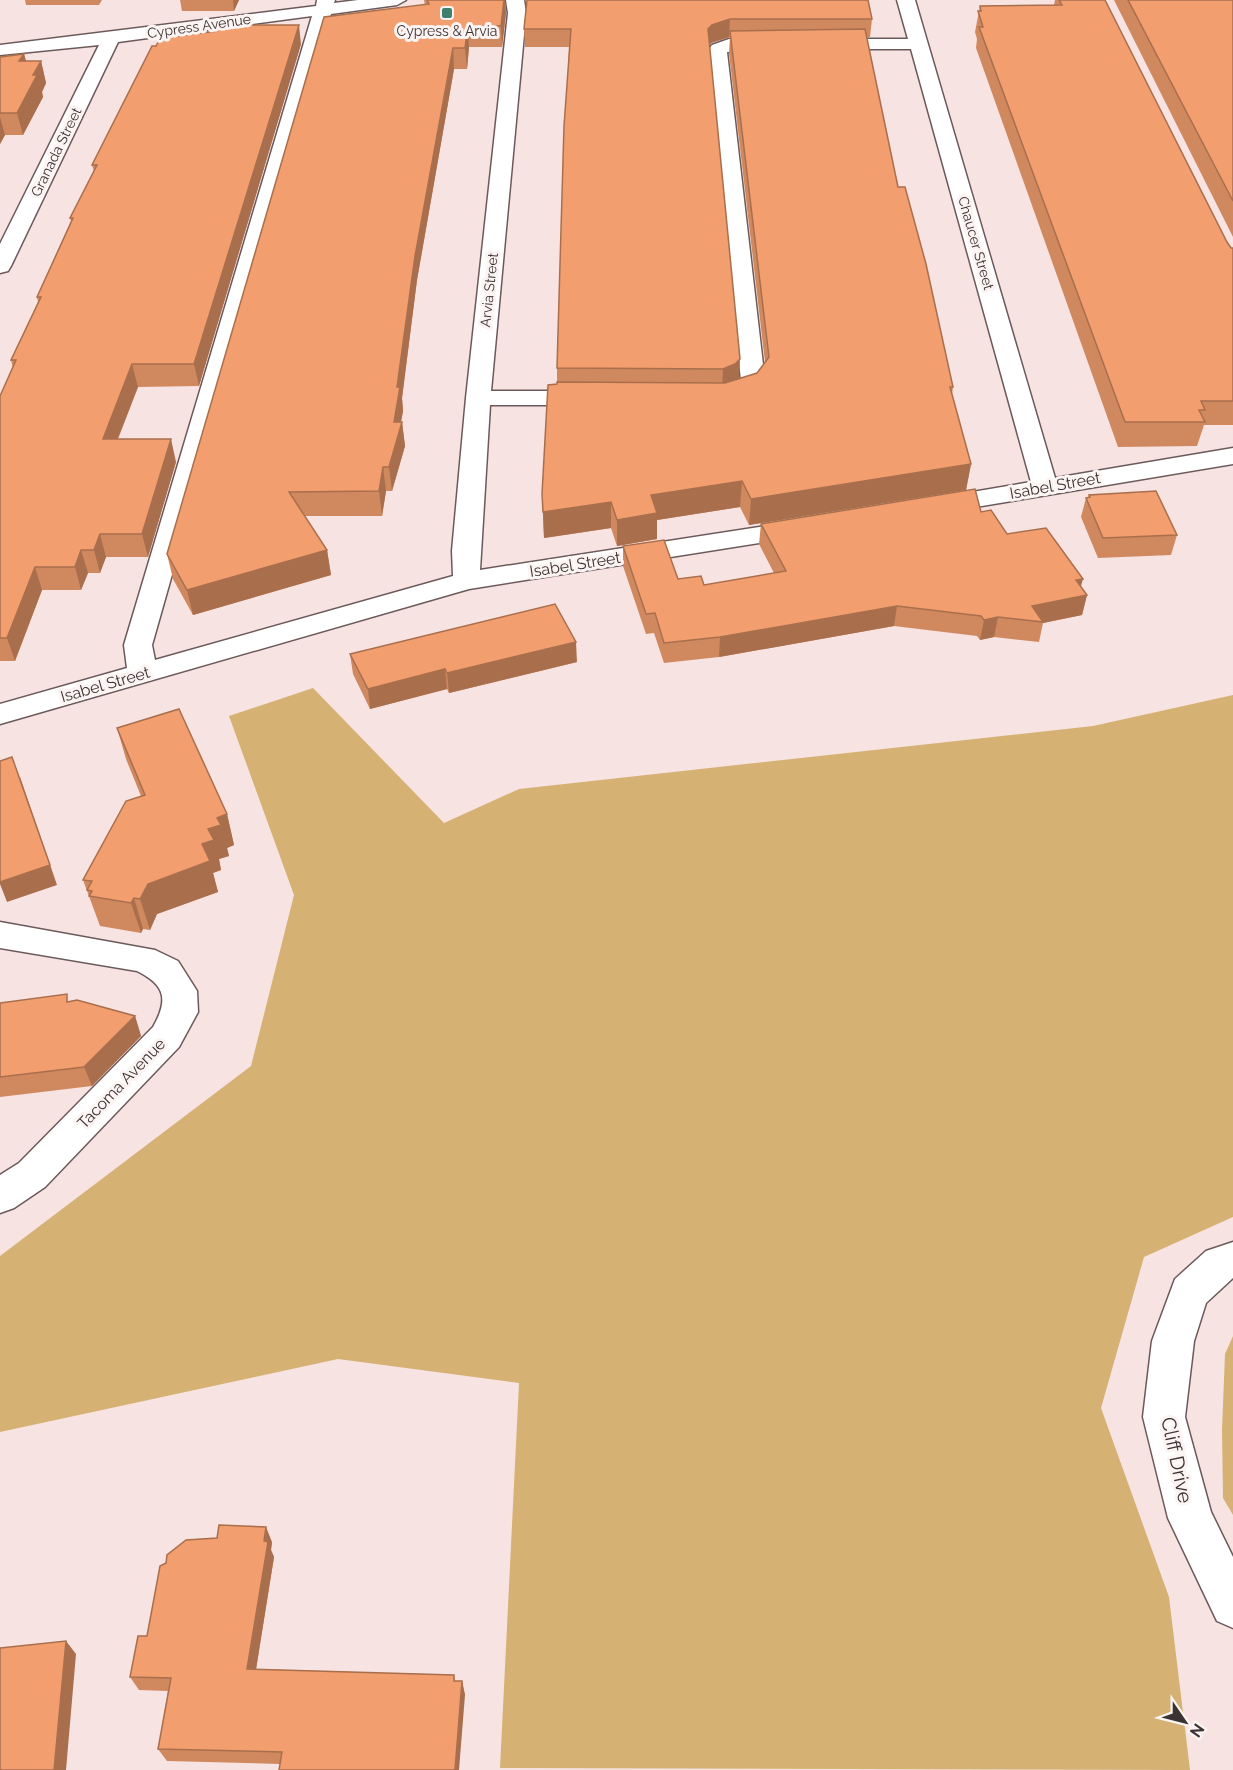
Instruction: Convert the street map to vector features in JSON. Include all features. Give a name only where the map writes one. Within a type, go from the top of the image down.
[{"type":"street","name":"Cypress Avenue","points":[[0,50],[111,38],[324,4],[397,0]]},
{"type":"street","name":"Arvia Street","points":[[467,582],[466,552],[478,398],[517,13],[515,0]]},
{"type":"street","name":"Chaucer Street","points":[[906,0],[1045,487]]},
{"type":"street","points":[[142,673],[138,645],[324,4]]},
{"type":"street","name":"Granada Street","points":[[0,266],[6,243],[111,38]]},
{"type":"street","points":[[701,399],[724,399],[744,392],[753,382],[718,49],[729,44],[918,44]]},
{"type":"street","points":[[478,398],[619,398]]},
{"type":"street","name":"Isabel Street","points":[[904,511],[1233,456]]},
{"type":"street","name":"Isabel Street","points":[[0,714],[467,582],[833,523]]},
{"type":"street","name":"Tacoma Avenue","points":[[0,935],[143,959],[166,970],[180,991],[180,1012],[166,1037],[32,1175],[0,1196]]},
{"type":"street","name":"Cliff Drive","points":[[1233,1260],[1220,1264],[1189,1292],[1173,1341],[1164,1417],[1190,1518],[1233,1605]]},
{"type":"shaded area","points":[[313,688],[444,823],[519,789],[1093,726],[1233,695],[1233,1217],[1144,1257],[1101,1408],[1169,1597],[1190,1770],[500,1768],[519,1383],[338,1359],[0,1432],[0,1256],[251,1066],[294,895],[229,716]]},
{"type":"shaded area","points":[[1233,1336],[1233,1515],[1223,1498],[1222,1430],[1225,1354]]},
{"type":"building","points":[[427,0],[504,0],[501,26],[468,26],[465,48],[453,48],[415,256],[394,422],[402,422],[389,467],[383,467],[379,491],[289,492],[327,550],[187,590],[167,554],[324,17],[429,4]]},
{"type":"building","points":[[527,0],[868,0],[872,19],[730,19],[712,25],[708,29],[740,359],[735,364],[723,369],[557,368],[564,126],[571,29],[524,29]]},
{"type":"building","points":[[1059,0],[1105,0],[1227,242],[1233,248],[1233,401],[1201,401],[1205,410],[1199,410],[1205,422],[1125,422],[979,27],[983,27],[978,11],[981,11],[980,6],[1062,5]]},
{"type":"building","points":[[1128,0],[1233,0],[1233,201]]},
{"type":"building","points":[[216,25],[299,25],[194,364],[132,364],[103,439],[171,439],[142,534],[100,534],[94,550],[81,550],[75,567],[35,567],[7,638],[0,638],[0,396],[16,360],[11,360],[41,297],[37,297],[73,218],[70,218],[97,165],[92,165],[152,46],[156,46],[160,38],[217,31]]},
{"type":"building","points":[[865,29],[898,187],[905,187],[926,264],[953,387],[950,387],[971,464],[751,499],[742,481],[651,495],[657,513],[617,520],[611,502],[543,512],[548,385],[557,384],[557,382],[725,383],[757,373],[769,357],[730,31]]},
{"type":"building","points":[[24,54],[19,61],[41,61],[33,75],[37,75],[17,113],[0,113],[0,57]]},
{"type":"building","points":[[975,489],[981,512],[991,510],[1007,534],[1046,528],[1083,579],[1076,580],[1087,595],[1032,606],[1043,622],[998,617],[984,620],[981,616],[897,606],[720,637],[664,643],[655,613],[646,614],[623,546],[664,540],[678,579],[701,576],[704,585],[786,571],[761,524]]},
{"type":"building","points":[[1156,491],[1177,535],[1103,538],[1086,498],[1090,497],[1089,495]]},
{"type":"building","points":[[555,604],[576,642],[447,673],[445,669],[368,689],[350,654]]},
{"type":"building","points":[[179,709],[227,814],[217,818],[221,825],[208,829],[214,840],[202,844],[210,861],[148,884],[140,899],[134,898],[131,903],[89,896],[92,891],[87,890],[92,881],[83,880],[126,801],[145,795],[117,728]]},
{"type":"building","points":[[12,757],[50,865],[0,882],[0,761]]},
{"type":"building","points":[[67,994],[67,1002],[77,1000],[135,1016],[84,1067],[0,1077],[0,1003]]},
{"type":"building","points":[[219,1525],[266,1527],[264,1541],[268,1542],[247,1669],[454,1675],[454,1681],[462,1681],[455,1770],[279,1770],[282,1752],[158,1749],[171,1678],[130,1677],[138,1636],[147,1636],[160,1566],[166,1563],[167,1555],[186,1540],[217,1538]]},
{"type":"building","points":[[66,1641],[54,1770],[0,1770],[0,1648]]},
{"type":"place","name":"Cypress & Arvia","points":[[447,13]]}]
